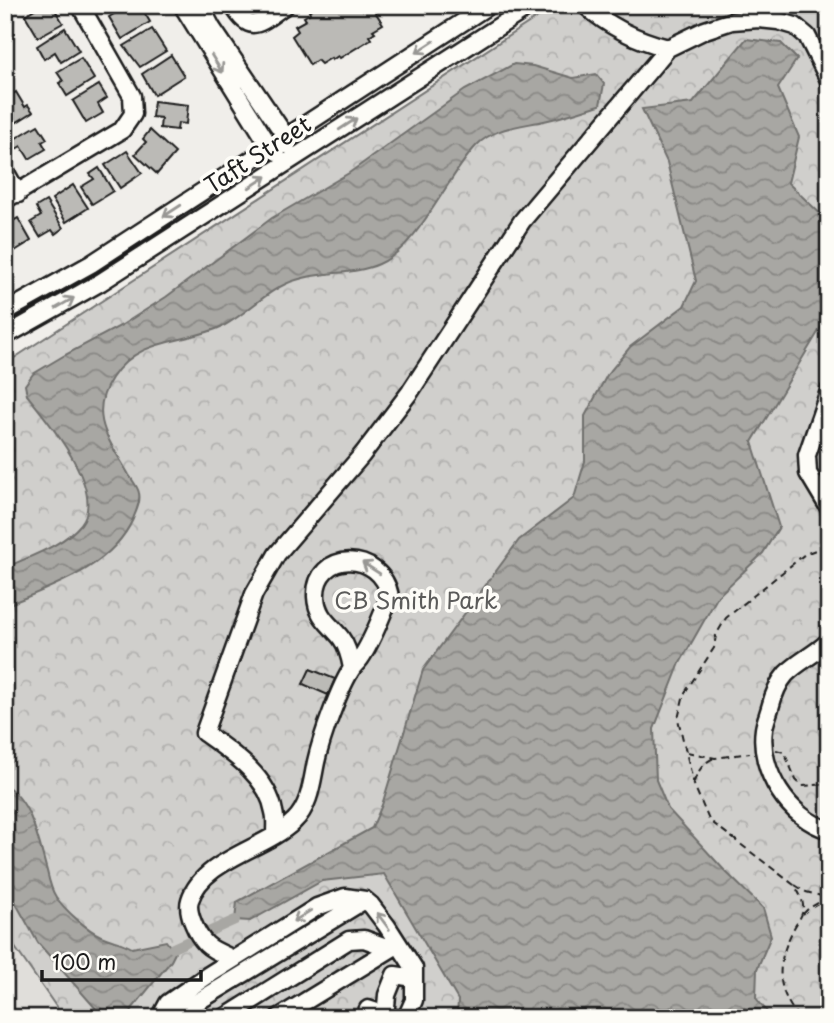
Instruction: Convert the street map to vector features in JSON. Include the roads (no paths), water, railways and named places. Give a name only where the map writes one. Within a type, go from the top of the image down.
[{"type":"street","points":[[5,172],[12,197],[122,130],[133,114],[132,96],[80,5]]},
{"type":"street","points":[[182,5],[270,147],[291,161]]},
{"type":"street","points":[[200,5],[212,28],[286,137],[291,161]]},
{"type":"street","points":[[233,5],[247,25],[254,25],[286,5]]},
{"type":"street","name":"Taft Street","points":[[5,336],[101,282],[532,5]]},
{"type":"street","points":[[585,5],[603,21],[624,32],[668,48]]},
{"type":"street","points":[[484,7],[494,28]]},
{"type":"street","name":"Taft Street","points":[[5,312],[91,264],[484,7]]},
{"type":"street","points":[[275,834],[274,810],[259,779],[233,754],[204,733],[254,594],[278,554],[362,455],[410,393],[522,221],[668,48],[705,30],[732,21],[759,19],[795,26],[807,36],[829,80]]},
{"type":"street","points":[[829,391],[807,455],[808,473],[829,508]]},
{"type":"street","points":[[234,959],[206,943],[195,926],[188,904],[196,887],[211,871],[294,822],[311,790],[317,758],[331,715],[390,596],[383,577],[372,566],[349,560],[330,568],[322,575],[317,585],[316,597],[318,611],[324,621],[340,637],[348,650],[352,668]]},
{"type":"street","points":[[829,641],[786,674],[774,693],[764,729],[764,753],[775,783],[791,807],[811,822],[829,830]]},
{"type":"street","points":[[160,1018],[168,1003],[206,976],[317,907],[345,897],[365,900],[387,926],[394,946],[414,968],[414,1000],[406,1018]]},
{"type":"street","points":[[171,1018],[365,900]]},
{"type":"street","points":[[223,1018],[349,940],[364,939],[394,946]]},
{"type":"street","points":[[206,943],[206,976]]},
{"type":"street","points":[[278,1018],[394,946]]},
{"type":"street","points":[[364,1018],[368,1009],[389,1017],[387,995],[395,975],[414,978]]},
{"type":"water","points":[[746,39],[781,43],[797,59],[778,88],[799,137],[788,183],[829,222],[829,314],[752,442],[779,527],[763,553],[718,596],[680,663],[654,729],[656,780],[668,809],[763,908],[771,936],[757,969],[756,998],[772,1018],[457,1018],[458,1000],[384,874],[322,881],[250,921],[235,920],[237,902],[372,828],[382,805],[423,670],[519,540],[574,498],[585,461],[585,416],[607,375],[630,347],[684,306],[696,281],[667,162],[642,109],[693,103]]},
{"type":"water","points":[[514,64],[533,66],[573,78],[596,74],[604,84],[600,105],[508,128],[483,140],[465,160],[407,243],[379,264],[359,270],[306,277],[286,284],[225,325],[150,348],[123,364],[105,392],[101,416],[109,439],[138,491],[139,503],[133,519],[123,536],[95,563],[60,583],[5,606],[5,568],[46,550],[74,532],[87,510],[81,476],[72,457],[27,395],[25,385],[33,374],[122,325],[166,297],[272,218],[349,173],[465,90]]},
{"type":"water","points":[[5,785],[22,801],[28,812],[53,891],[71,913],[105,938],[132,948],[166,941],[175,953],[132,1009],[131,1018],[104,1018],[38,943],[5,884]]},
{"type":"waterway","points":[[173,948],[235,920]]},
{"type":"park label","name":"CB Smith Park","points":[[416,601]]}]
